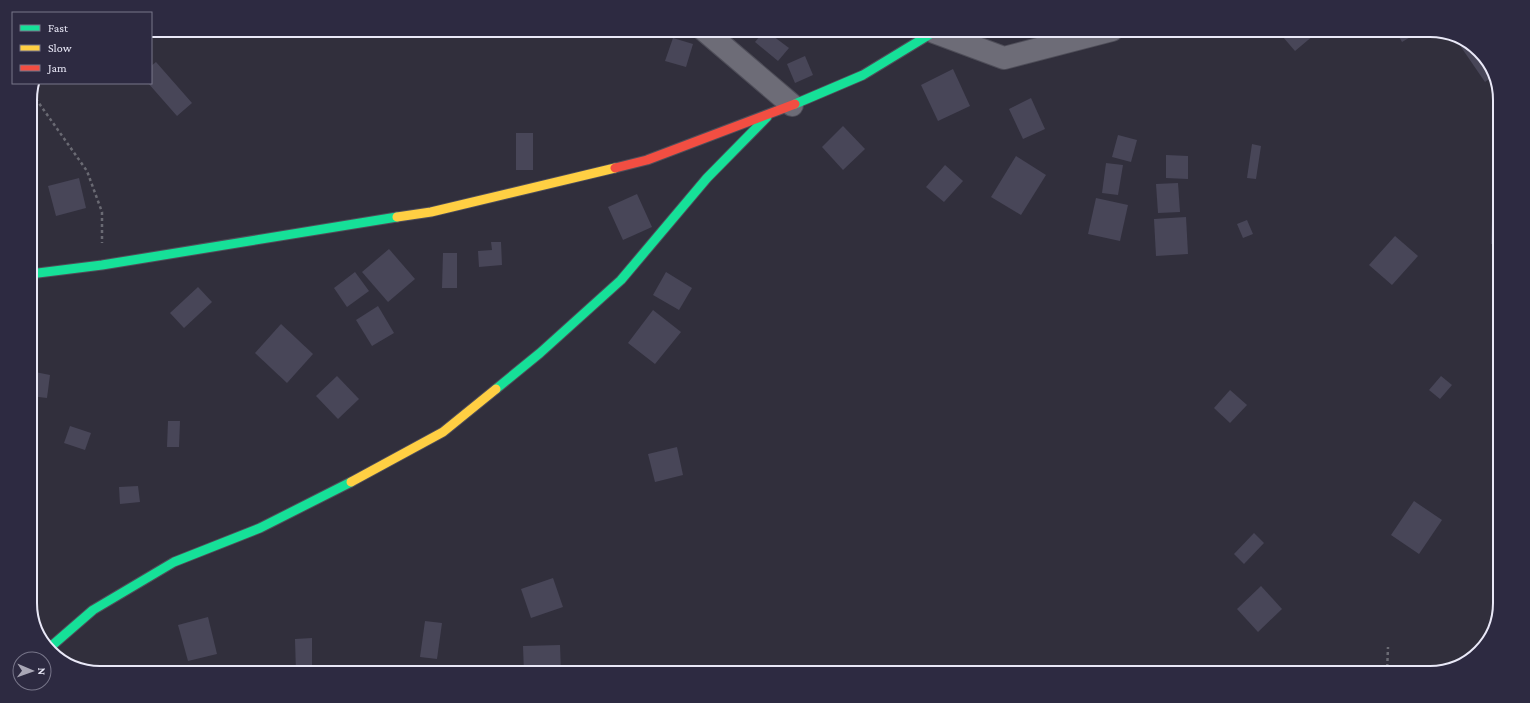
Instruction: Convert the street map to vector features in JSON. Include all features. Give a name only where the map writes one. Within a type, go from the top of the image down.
[{"type":"street","points":[[712,37],[792,105]]},
{"type":"street","points":[[37,273],[102,265],[431,212],[647,160],[792,105],[863,75],[926,37]]},
{"type":"street","points":[[951,37],[1004,58],[1085,37]]},
{"type":"street","points":[[53,645],[93,610],[174,562],[260,528],[363,476],[443,432],[540,353],[621,280],[707,178],[772,112]]},
{"type":"path","points":[[37,100],[87,171],[102,212],[102,265]]},
{"type":"path","points":[[1388,647],[1388,666]]},
{"type":"building","points":[[759,37],[774,37],[789,48],[778,61],[755,42]]},
{"type":"building","points":[[1283,37],[1312,37],[1295,51]]},
{"type":"building","points":[[1399,37],[1410,37],[1402,42]]},
{"type":"building","points":[[673,38],[693,44],[686,67],[665,61]]},
{"type":"building","points":[[1463,46],[1475,55],[1485,68],[1489,79],[1485,82],[1461,47]]},
{"type":"building","points":[[805,56],[813,75],[795,83],[787,64]]},
{"type":"building","points":[[156,62],[192,103],[177,116],[149,84],[152,84],[152,65]]},
{"type":"building","points":[[953,69],[970,106],[938,121],[921,85]]},
{"type":"building","points":[[1031,98],[1045,129],[1023,139],[1009,109]]},
{"type":"building","points":[[843,126],[865,149],[843,170],[822,147]]},
{"type":"building","points":[[516,133],[533,133],[533,170],[516,170]]},
{"type":"building","points":[[1118,135],[1137,140],[1131,162],[1112,157]]},
{"type":"building","points":[[1252,144],[1261,146],[1256,179],[1247,178]]},
{"type":"building","points":[[1166,155],[1188,156],[1188,179],[1166,178]]},
{"type":"building","points":[[1016,156],[1046,175],[1021,215],[991,197]]},
{"type":"building","points":[[1106,163],[1123,165],[1118,195],[1102,193]]},
{"type":"building","points":[[945,165],[963,181],[944,202],[926,187]]},
{"type":"building","points":[[79,178],[86,208],[56,216],[48,186]]},
{"type":"building","points":[[1178,183],[1180,212],[1158,213],[1156,184]]},
{"type":"building","points":[[637,194],[652,227],[623,240],[608,207]]},
{"type":"building","points":[[1096,198],[1128,205],[1120,241],[1088,234]]},
{"type":"building","points":[[1186,217],[1188,254],[1156,256],[1154,219]]},
{"type":"building","points":[[1492,217],[1493,244],[1491,244]]},
{"type":"building","points":[[1247,220],[1253,234],[1243,238],[1237,224]]},
{"type":"building","points":[[1395,236],[1418,256],[1392,285],[1369,265]]},
{"type":"building","points":[[491,242],[501,242],[502,265],[479,267],[478,251],[492,250]]},
{"type":"building","points":[[389,249],[415,279],[388,302],[362,272]]},
{"type":"building","points":[[443,253],[457,253],[457,288],[442,288]]},
{"type":"building","points":[[355,272],[369,291],[347,307],[334,288]]},
{"type":"building","points":[[666,272],[692,288],[679,310],[653,295]]},
{"type":"building","points":[[198,287],[212,302],[184,328],[170,313]]},
{"type":"building","points":[[378,306],[394,333],[372,346],[356,320]]},
{"type":"building","points":[[653,310],[681,332],[655,364],[628,343]]},
{"type":"building","points":[[281,324],[313,354],[287,383],[255,353]]},
{"type":"building","points":[[37,372],[50,375],[47,398],[37,397]]},
{"type":"building","points":[[337,376],[359,399],[338,419],[316,396]]},
{"type":"building","points":[[1441,376],[1452,385],[1440,399],[1429,390]]},
{"type":"building","points":[[1230,390],[1247,405],[1230,423],[1214,408]]},
{"type":"building","points":[[168,421],[180,421],[179,447],[167,447]]},
{"type":"building","points":[[70,426],[91,433],[85,450],[64,443]]},
{"type":"building","points":[[677,447],[683,475],[655,482],[648,454]]},
{"type":"building","points":[[138,486],[140,502],[120,504],[119,487]]},
{"type":"building","points":[[1414,501],[1442,520],[1419,554],[1391,535]]},
{"type":"building","points":[[1254,533],[1264,543],[1244,564],[1234,554]]},
{"type":"building","points":[[553,578],[563,607],[531,618],[521,589]]},
{"type":"building","points":[[1261,586],[1282,609],[1258,632],[1237,609]]},
{"type":"building","points":[[208,617],[217,654],[188,661],[178,625]]},
{"type":"building","points":[[425,621],[442,623],[437,659],[420,657]]},
{"type":"building","points":[[312,638],[312,666],[296,666],[295,639]]},
{"type":"building","points":[[560,645],[561,666],[524,666],[523,646]]},
{"type":"traffic: fast","points":[[795,104],[863,75],[925,37]]},
{"type":"traffic: fast","points":[[496,389],[540,353],[621,280],[707,178],[767,117]]},
{"type":"traffic: fast","points":[[37,273],[102,265],[397,217]]},
{"type":"traffic: fast","points":[[53,645],[93,610],[174,562],[260,528],[351,482]]},
{"type":"traffic: slow","points":[[397,217],[431,212],[615,168]]},
{"type":"traffic: slow","points":[[351,482],[443,432],[496,389]]},
{"type":"traffic: jam","points":[[615,168],[647,160],[795,104]]}]
